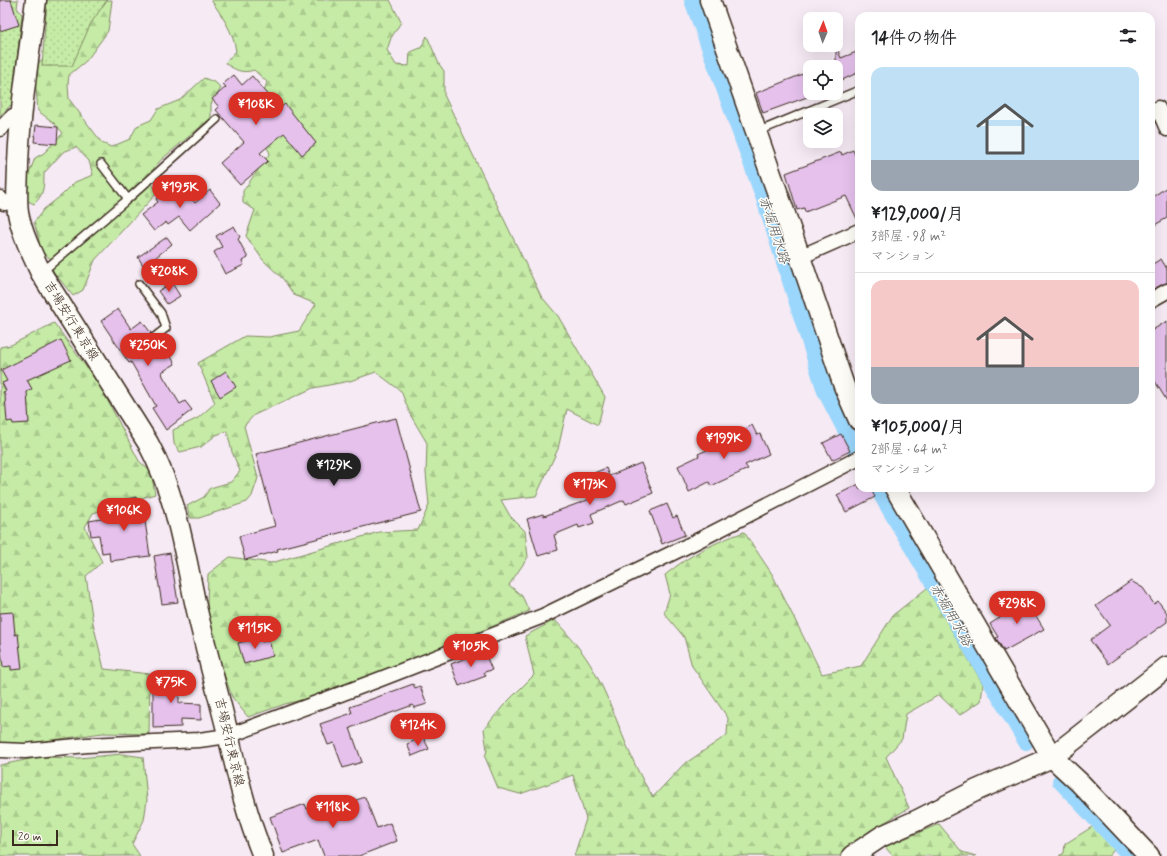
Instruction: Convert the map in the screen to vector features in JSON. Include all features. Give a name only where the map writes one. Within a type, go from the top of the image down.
[{"type":"street","name":"吉場安行東京線","points":[[36,0],[9,199],[18,212],[23,234],[41,273],[148,443],[162,469],[174,503],[199,618],[249,821],[263,856]]},
{"type":"street","points":[[710,0],[844,386],[855,411]]},
{"type":"street","points":[[1159,106],[1167,129]]},
{"type":"street","points":[[0,129],[13,116],[21,113]]},
{"type":"street","points":[[800,257],[855,233]]},
{"type":"street","points":[[1155,298],[1167,291]]},
{"type":"street","points":[[0,750],[25,751],[87,745],[199,740],[228,736],[543,616],[692,543],[855,460]]},
{"type":"street","points":[[897,492],[1052,757],[1080,783],[1149,856]]},
{"type":"street","points":[[852,856],[882,836],[918,820],[977,790],[1052,757],[1167,667]]},
{"type":"lane","points":[[757,132],[855,92]]},
{"type":"lane","points":[[41,273],[128,199],[217,119]]},
{"type":"lane","points":[[101,164],[128,199]]},
{"type":"lane","points":[[140,284],[161,313],[166,328],[147,343]]},
{"type":"green space","points":[[0,0],[18,0],[17,8],[22,14],[12,104],[0,116]]},
{"type":"green space","points":[[47,0],[107,0],[91,23],[72,66],[42,66]]},
{"type":"green space","points":[[75,0],[112,0],[108,31],[87,60],[69,75],[68,84],[69,99],[102,143],[111,147],[130,139],[137,126],[151,120],[158,109],[180,100],[204,78],[216,83],[221,88],[211,104],[211,118],[162,159],[148,175],[157,193],[95,260],[83,290],[73,296],[53,271],[51,259],[39,250],[39,240],[34,222],[44,209],[62,195],[75,182],[93,175],[89,161],[76,147],[63,152],[44,173],[43,190],[37,201],[34,204],[24,199],[25,184],[35,158],[44,153],[63,133],[53,122],[38,111],[34,68],[61,39]]},
{"type":"green space","points":[[211,0],[390,0],[401,22],[391,38],[387,50],[396,65],[409,66],[410,52],[421,48],[427,36],[439,64],[444,71],[444,95],[541,296],[558,316],[605,397],[598,425],[567,409],[558,449],[536,496],[501,500],[510,516],[525,531],[528,557],[509,585],[522,596],[529,611],[338,691],[285,704],[248,717],[232,697],[215,648],[207,605],[208,574],[230,557],[271,563],[379,532],[418,530],[429,505],[426,473],[427,443],[411,416],[401,391],[376,372],[350,381],[313,388],[254,415],[244,426],[258,478],[252,496],[247,502],[199,518],[190,518],[187,506],[204,497],[210,488],[231,482],[240,471],[232,452],[227,431],[216,435],[201,447],[180,452],[174,444],[173,430],[198,418],[215,403],[198,363],[245,336],[269,337],[299,331],[316,304],[294,295],[283,279],[263,260],[246,236],[255,210],[243,203],[243,191],[270,153],[251,120],[261,102],[267,82],[254,70],[246,72],[239,71],[225,63],[236,51],[235,44],[226,24]]},
{"type":"green space","points":[[54,323],[100,386],[139,461],[151,472],[155,494],[93,513],[85,527],[102,562],[86,576],[93,623],[104,669],[150,674],[149,734],[103,733],[15,745],[0,742],[0,347],[11,345]]},
{"type":"green space","points":[[744,532],[772,574],[822,674],[861,666],[893,615],[927,588],[983,684],[981,701],[960,715],[939,695],[906,714],[902,739],[886,757],[909,808],[868,832],[856,845],[840,856],[574,856],[586,819],[573,775],[520,794],[498,788],[485,757],[487,750],[484,729],[504,705],[534,675],[525,636],[555,620],[576,644],[586,657],[602,686],[636,767],[653,797],[683,765],[727,735],[728,718],[692,666],[684,637],[664,613],[670,594],[665,575],[684,561],[703,550],[722,540]]},
{"type":"green space","points":[[122,754],[143,757],[147,800],[144,820],[132,844],[140,856],[0,856],[0,765],[40,757],[79,758]]},
{"type":"green space","points":[[939,824],[962,852],[976,856],[893,856],[885,847]]},
{"type":"green space","points":[[1095,825],[1116,847],[1109,856],[1059,856],[1064,853],[1065,844]]},
{"type":"building","points":[[0,0],[11,0],[19,25],[0,31]]},
{"type":"building","points":[[836,52],[838,52],[841,58],[855,53],[855,74],[843,80],[843,60],[836,60]]},
{"type":"building","points":[[803,74],[803,99],[763,113],[756,93]]},
{"type":"building","points":[[234,75],[242,85],[252,76],[280,108],[285,104],[316,143],[302,155],[284,133],[260,153],[268,161],[240,185],[220,163],[244,142],[216,110],[219,107],[212,99],[226,87],[223,84]]},
{"type":"building","points":[[36,125],[58,127],[57,144],[34,142]]},
{"type":"building","points":[[853,150],[855,155],[855,215],[846,196],[805,212],[804,208],[797,210],[786,173],[841,152],[842,155]]},
{"type":"building","points":[[1167,187],[1167,218],[1155,225],[1155,195]]},
{"type":"building","points":[[176,188],[181,194],[186,191],[195,203],[210,190],[220,203],[190,230],[179,217],[168,225],[166,222],[154,231],[141,215],[158,202],[156,199]]},
{"type":"building","points":[[234,226],[240,237],[238,239],[248,258],[242,261],[244,265],[225,274],[214,252],[222,247],[216,236]]},
{"type":"building","points":[[167,237],[172,244],[144,267],[138,257]]},
{"type":"building","points":[[1161,259],[1167,269],[1167,283],[1155,288],[1155,263]]},
{"type":"building","points":[[172,283],[180,296],[167,304],[158,291]]},
{"type":"building","points":[[118,309],[131,329],[142,321],[151,333],[143,341],[143,346],[148,348],[155,343],[162,355],[168,351],[175,364],[162,372],[163,376],[180,404],[185,401],[192,410],[166,430],[152,408],[156,406],[131,362],[129,363],[101,321]]},
{"type":"building","points":[[1167,321],[1167,401],[1155,382],[1155,328]]},
{"type":"building","points":[[61,340],[71,360],[27,380],[32,389],[27,392],[29,423],[13,424],[12,421],[7,422],[5,396],[3,392],[6,391],[2,383],[7,381],[1,370]]},
{"type":"building","points":[[226,371],[236,387],[220,397],[211,381]]},
{"type":"building","points":[[396,418],[421,512],[277,549],[278,551],[245,560],[239,536],[275,526],[256,454]]},
{"type":"building","points":[[752,425],[757,435],[760,434],[769,454],[745,465],[748,469],[711,486],[709,482],[689,492],[678,466],[699,456],[698,454],[743,434],[741,431]]},
{"type":"building","points":[[841,434],[850,451],[832,460],[823,443]]},
{"type":"building","points":[[641,463],[653,493],[626,504],[624,500],[591,514],[594,523],[579,528],[578,525],[554,535],[558,550],[538,556],[527,519],[543,514],[544,516],[601,495],[594,473],[606,468],[609,476]]},
{"type":"building","points":[[855,486],[855,492],[872,492],[875,497],[846,512],[837,495]]},
{"type":"building","points":[[136,497],[137,501],[142,500],[150,556],[110,561],[109,552],[102,553],[99,535],[91,536],[89,521],[119,516],[117,501]]},
{"type":"building","points":[[667,504],[673,518],[677,516],[685,535],[662,544],[650,511]]},
{"type":"building","points":[[170,553],[178,602],[162,604],[154,556]]},
{"type":"building","points":[[1131,581],[1143,588],[1154,604],[1158,601],[1167,613],[1167,622],[1108,664],[1090,640],[1110,625],[1096,606]]},
{"type":"building","points":[[1028,596],[1035,609],[1033,611],[1044,629],[1004,651],[990,624],[1018,606],[1016,603]]},
{"type":"building","points":[[13,612],[15,635],[18,634],[22,669],[11,670],[11,666],[3,667],[0,642],[0,613]]},
{"type":"building","points":[[261,637],[262,642],[269,640],[273,656],[244,664],[238,643]]},
{"type":"building","points":[[484,651],[492,670],[484,672],[486,676],[459,686],[451,664]]},
{"type":"building","points":[[153,677],[179,677],[179,703],[201,704],[201,720],[181,719],[181,727],[153,728]]},
{"type":"building","points":[[413,684],[415,688],[420,686],[427,704],[414,708],[413,705],[350,728],[362,762],[343,768],[334,743],[328,745],[320,724],[352,713],[350,707]]},
{"type":"building","points":[[423,737],[429,749],[412,756],[407,744]]},
{"type":"building","points":[[365,797],[377,828],[390,823],[397,841],[359,856],[324,856],[318,840],[283,853],[270,817],[305,804],[307,809],[310,808],[311,810],[326,805],[328,810]]},
{"type":"waterway","name":"赤堀用水路","points":[[692,0],[763,196],[825,391],[855,449]]},
{"type":"waterway","name":"赤堀用水路","points":[[879,492],[1026,742]]},
{"type":"waterway","name":"赤堀用水路","points":[[1060,781],[1130,856]]}]
